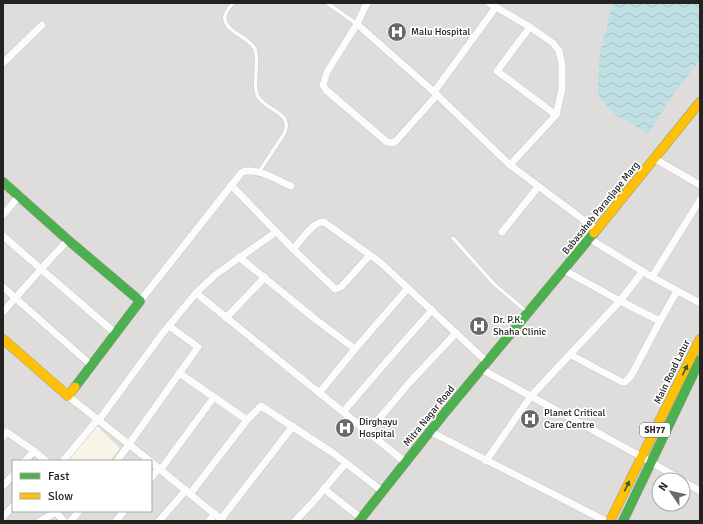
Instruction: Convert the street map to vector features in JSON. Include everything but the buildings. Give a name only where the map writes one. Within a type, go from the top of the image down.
[{"type":"street","points":[[367,3],[358,24],[327,72],[323,85],[326,90],[387,142],[392,143],[396,141],[435,94],[496,7]]},
{"type":"street","points":[[489,3],[530,26],[554,43],[559,51],[562,64],[562,88],[556,114],[510,165]]},
{"type":"street","points":[[358,24],[510,165],[597,230]]},
{"type":"street","points":[[3,64],[42,25]]},
{"type":"street","points":[[530,26],[497,71],[556,114]]},
{"type":"street","name":"Babasaheb Paranjape Marg","points":[[516,325],[590,239],[700,102]]},
{"type":"street","points":[[655,158],[700,185]]},
{"type":"street","points":[[68,396],[140,301],[242,172],[258,172],[291,186]]},
{"type":"street","points":[[3,182],[140,301]]},
{"type":"street","points":[[232,186],[332,287],[338,289],[341,287],[370,255]]},
{"type":"street","points":[[502,232],[538,187]]},
{"type":"street","points":[[3,215],[19,196]]},
{"type":"street","points":[[652,277],[700,200]]},
{"type":"street","points":[[293,249],[315,224],[324,222],[382,264],[456,333],[484,365],[531,396],[668,472]]},
{"type":"street","points":[[64,460],[98,420],[169,326],[196,293],[215,275],[276,232]]},
{"type":"street","points":[[3,236],[115,334]]},
{"type":"street","points":[[590,239],[676,291],[700,303]]},
{"type":"street","points":[[3,312],[40,268],[68,240]]},
{"type":"street","points":[[240,257],[355,349]]},
{"type":"street","points":[[564,270],[660,321]]},
{"type":"street","points":[[486,461],[531,396],[620,301],[643,271]]},
{"type":"street","points":[[226,318],[265,277]]},
{"type":"street","points":[[3,287],[91,365]]},
{"type":"street","points":[[319,394],[355,349],[408,288]]},
{"type":"street","points":[[571,355],[622,382],[625,382],[630,376],[676,291]]},
{"type":"street","points":[[196,293],[405,462]]},
{"type":"street","points":[[343,412],[392,354],[432,310]]},
{"type":"street","name":"Mitra Nagar Road","points":[[360,519],[516,325]]},
{"type":"street","points":[[118,460],[198,347],[169,326]]},
{"type":"street","points":[[368,432],[456,333]]},
{"type":"street","points":[[3,339],[68,396],[150,460]]},
{"type":"street","name":"Main Road Latur","points":[[610,521],[700,339]]},
{"type":"street","name":"Main Road Latur","points":[[623,521],[700,360]]},
{"type":"street","points":[[179,373],[247,420]]},
{"type":"street","points":[[152,477],[160,469],[214,397]]},
{"type":"street","points":[[159,521],[188,492],[247,420],[261,406],[293,426],[346,463],[382,491]]},
{"type":"street","points":[[209,521],[220,518],[293,426]]},
{"type":"street","points":[[3,437],[8,432],[45,460]]},
{"type":"street","points":[[431,432],[606,521]]},
{"type":"street","points":[[26,460],[34,451]]},
{"type":"street","points":[[152,462],[220,518]]},
{"type":"street","points":[[296,521],[346,463]]},
{"type":"street","points":[[3,486],[12,476]]},
{"type":"street","points":[[691,486],[700,492]]},
{"type":"street","points":[[324,490],[360,519]]},
{"type":"street","points":[[3,517],[12,507]]},
{"type":"street","points":[[40,521],[54,512]]},
{"type":"street","points":[[56,512],[64,521]]},
{"type":"street","points":[[71,521],[78,512]]},
{"type":"street","points":[[116,521],[123,512]]},
{"type":"lane","points":[[233,3],[227,11],[225,20],[227,25],[232,30],[252,43],[255,48],[256,92],[259,98],[282,116],[286,121],[287,127],[284,134],[258,172]]},
{"type":"lane","points":[[327,3],[358,24]]},
{"type":"lane","points":[[453,238],[494,284],[527,312]]},
{"type":"shaded area","points":[[3,3],[700,3],[700,521],[3,521]]},
{"type":"shaded area","points":[[97,426],[120,448],[111,460],[68,460]]},
{"type":"water","points":[[613,3],[700,3],[700,60],[673,94],[648,134],[619,117],[609,109],[602,101],[598,93],[599,57]]},
{"type":"traffic: fast","points":[[3,182],[140,301],[75,387]]},
{"type":"traffic: fast","points":[[359,521],[443,415],[594,233]]},
{"type":"traffic: fast","points":[[623,521],[700,360]]},
{"type":"traffic: slow","points":[[594,233],[700,102]]},
{"type":"traffic: slow","points":[[3,339],[68,396],[75,387]]},
{"type":"traffic: slow","points":[[610,521],[700,339]]},
{"type":"place","name":"Malu Hospital","points":[[397,32]]},
{"type":"place","name":"Dr. P.K. Shaha Clinic","points":[[479,326]]},
{"type":"place","name":"Planet Critical Care Centre","points":[[530,419]]},
{"type":"place","name":"Dirghayu Hospital","points":[[345,428]]}]
